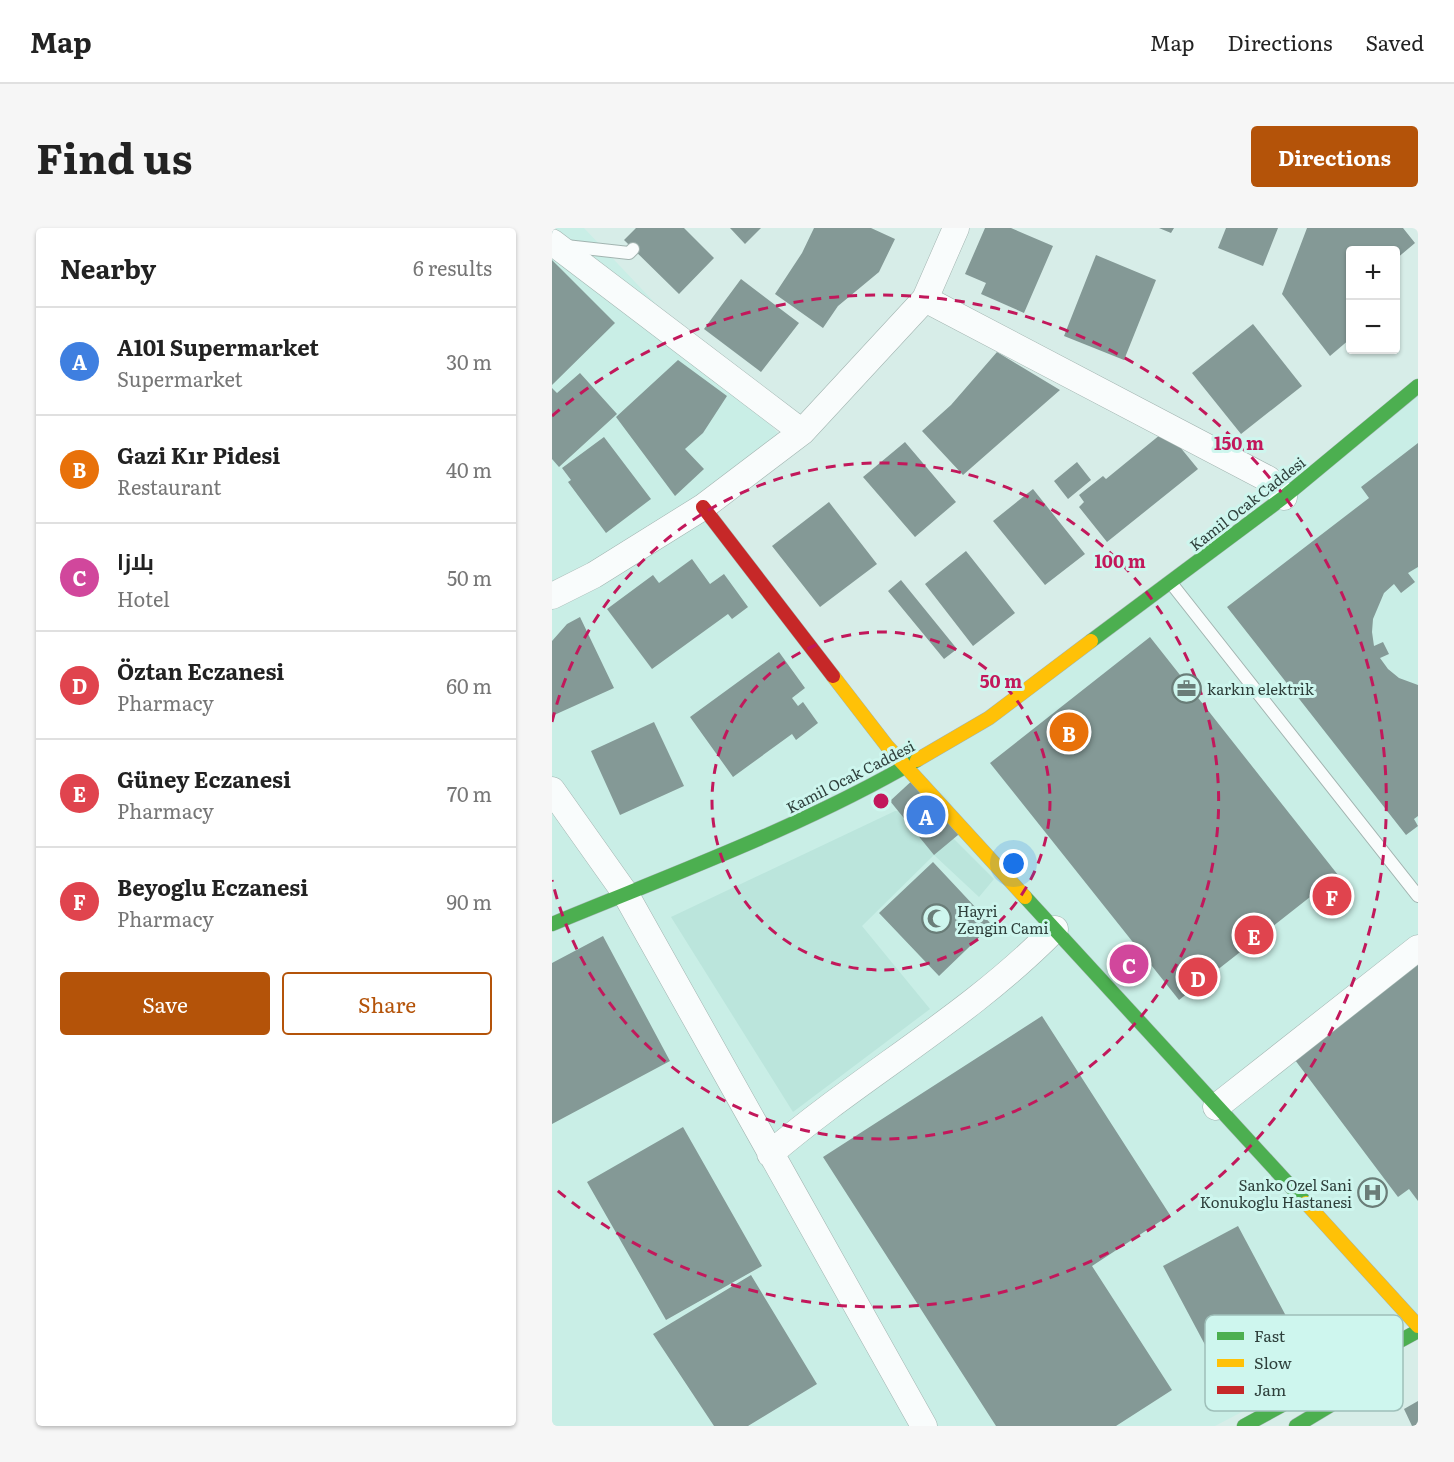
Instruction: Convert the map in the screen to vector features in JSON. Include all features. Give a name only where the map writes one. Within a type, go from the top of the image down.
[{"type":"street","points":[[552,596],[594,575],[703,507],[802,432],[925,298],[956,228]]},
{"type":"street","points":[[554,243],[802,432]]},
{"type":"street","points":[[925,298],[1268,479],[1284,497]]},
{"type":"street","name":"Kamil Ocak Caddesi","points":[[552,924],[776,832],[908,768],[989,718],[1284,497],[1418,386]]},
{"type":"street","points":[[703,507],[887,746],[1418,1326]]},
{"type":"street","points":[[552,790],[625,893],[924,1426]]},
{"type":"street","points":[[770,1154],[809,1120],[926,1039],[1021,964],[1054,929]]},
{"type":"street","points":[[1216,1107],[1418,948]]},
{"type":"street","points":[[1403,1339],[1418,1331]]},
{"type":"street","points":[[1244,1426],[1271,1411]]},
{"type":"street","points":[[1296,1426],[1321,1411]]},
{"type":"lane","points":[[554,243],[629,253],[633,249]]},
{"type":"lane","points":[[1170,582],[1418,897]]},
{"type":"shaded area","points":[[552,228],[584,228],[792,448],[705,521],[912,769],[1418,391],[1418,1320],[1403,1328],[1403,1315],[1205,1315],[1205,1411],[1244,1411],[1215,1426],[552,1426]]},
{"type":"shaded area","points":[[895,811],[927,812],[994,879],[979,897],[934,855],[862,926],[930,1009],[793,1112],[671,917]]},
{"type":"building","points":[[636,228],[684,228],[714,258],[679,294],[624,240]]},
{"type":"building","points":[[730,228],[761,228],[745,244]]},
{"type":"building","points":[[814,228],[871,228],[895,239],[879,272],[838,306],[823,328],[775,294],[802,253]]},
{"type":"building","points":[[985,228],[1011,228],[1053,246],[1024,313],[981,294],[986,283],[965,274]]},
{"type":"building","points":[[1159,228],[1174,228],[1171,233]]},
{"type":"building","points":[[1226,228],[1278,228],[1263,266],[1218,248]]},
{"type":"building","points":[[1307,228],[1403,228],[1415,243],[1400,256],[1400,246],[1346,246],[1346,342],[1330,356],[1282,294]]},
{"type":"building","points":[[1096,255],[1156,280],[1124,360],[1064,336]]},
{"type":"building","points":[[552,260],[615,323],[552,385]]},
{"type":"building","points":[[741,279],[799,323],[761,372],[704,329]]},
{"type":"building","points":[[1253,324],[1302,386],[1241,434],[1192,373]]},
{"type":"building","points":[[997,352],[1060,390],[963,475],[922,431],[951,405]]},
{"type":"building","points":[[678,360],[727,396],[703,433],[685,449],[704,469],[675,496],[616,417]]},
{"type":"building","points":[[580,373],[617,414],[559,467],[552,459],[552,388],[557,393]]},
{"type":"building","points":[[1166,430],[1198,469],[1107,542],[1079,507],[1084,502],[1079,495],[1103,476],[1106,479]]},
{"type":"building","points":[[604,437],[651,499],[606,533],[568,482],[571,480],[562,468]]},
{"type":"building","points":[[905,442],[956,502],[915,537],[863,477]]},
{"type":"building","points":[[1418,443],[1418,567],[1408,573],[1415,582],[1401,593],[1394,584],[1384,593],[1373,619],[1372,632],[1374,646],[1383,642],[1389,654],[1380,658],[1388,669],[1399,678],[1418,685],[1418,816],[1414,819],[1418,826],[1406,835],[1227,607],[1369,498],[1361,487]]},
{"type":"building","points":[[1077,462],[1091,480],[1068,499],[1054,481]]},
{"type":"building","points":[[1033,489],[1085,554],[1045,585],[993,521]]},
{"type":"building","points":[[829,502],[877,564],[820,607],[772,546]]},
{"type":"building","points":[[966,551],[1015,613],[973,646],[925,584]]},
{"type":"building","points":[[692,559],[710,584],[724,574],[748,607],[732,619],[728,614],[652,669],[607,609],[653,575],[659,583]]},
{"type":"building","points":[[901,580],[957,649],[944,659],[888,591]]},
{"type":"building","points":[[580,617],[614,688],[552,716],[552,641],[567,624]]},
{"type":"building","points":[[1150,637],[1338,875],[1179,1000],[990,763]]},
{"type":"building","points":[[779,652],[805,688],[792,698],[798,706],[803,702],[818,723],[796,740],[792,734],[733,777],[690,717]]},
{"type":"building","points":[[654,722],[684,786],[620,815],[591,751]]},
{"type":"building","points":[[916,777],[964,830],[934,855],[890,801]]},
{"type":"building","name":"Hayri Zengin Cami","points":[[933,862],[992,925],[939,976],[879,913]]},
{"type":"building","points":[[603,936],[670,1061],[552,1124],[552,963]]},
{"type":"building","points":[[1418,961],[1418,1201],[1409,1189],[1398,1197],[1292,1056]]},
{"type":"building","points":[[1042,1016],[1170,1215],[1092,1266],[1172,1390],[1116,1426],[996,1426],[823,1157]]},
{"type":"building","points":[[683,1127],[762,1266],[666,1320],[587,1182]]},
{"type":"building","points":[[1238,1226],[1285,1315],[1205,1315],[1205,1345],[1163,1266]]},
{"type":"building","points":[[751,1275],[817,1384],[748,1426],[714,1426],[653,1334]]},
{"type":"building","points":[[1418,1401],[1418,1426],[1412,1426],[1404,1409]]},
{"type":"traffic: fast","points":[[1091,641],[1284,497],[1418,386]]},
{"type":"traffic: fast","points":[[552,924],[783,828],[829,807],[917,760]]},
{"type":"traffic: fast","points":[[1025,897],[1306,1203]]},
{"type":"traffic: fast","points":[[1403,1339],[1418,1331]]},
{"type":"traffic: fast","points":[[1244,1426],[1271,1411]]},
{"type":"traffic: fast","points":[[1296,1426],[1321,1411]]},
{"type":"traffic: slow","points":[[917,760],[989,718],[1091,641]]},
{"type":"traffic: slow","points":[[833,676],[887,746],[1025,897]]},
{"type":"traffic: slow","points":[[1306,1203],[1418,1326]]},
{"type":"traffic: jam","points":[[703,507],[833,676]]},
{"type":"place","name":"karkın elektrik","points":[[1186,688]]},
{"type":"place","name":"Gazi Kır Pidesi","points":[[1069,732]]},
{"type":"place","name":"A101 Supermarket","points":[[926,815]]},
{"type":"place","name":"Beyoglu Eczanesi","points":[[1332,896]]},
{"type":"place","name":"Hayri Zengin Cami","points":[[936,919]]},
{"type":"place","name":"Güney Eczanesi","points":[[1254,935]]},
{"type":"place","name":"بلازا","points":[[1129,964]]},
{"type":"place","name":"Öztan Eczanesi","points":[[1198,977]]},
{"type":"place","name":"Sanko Ozel Sani Konukoglu Hastanesi","points":[[1373,1193]]}]
